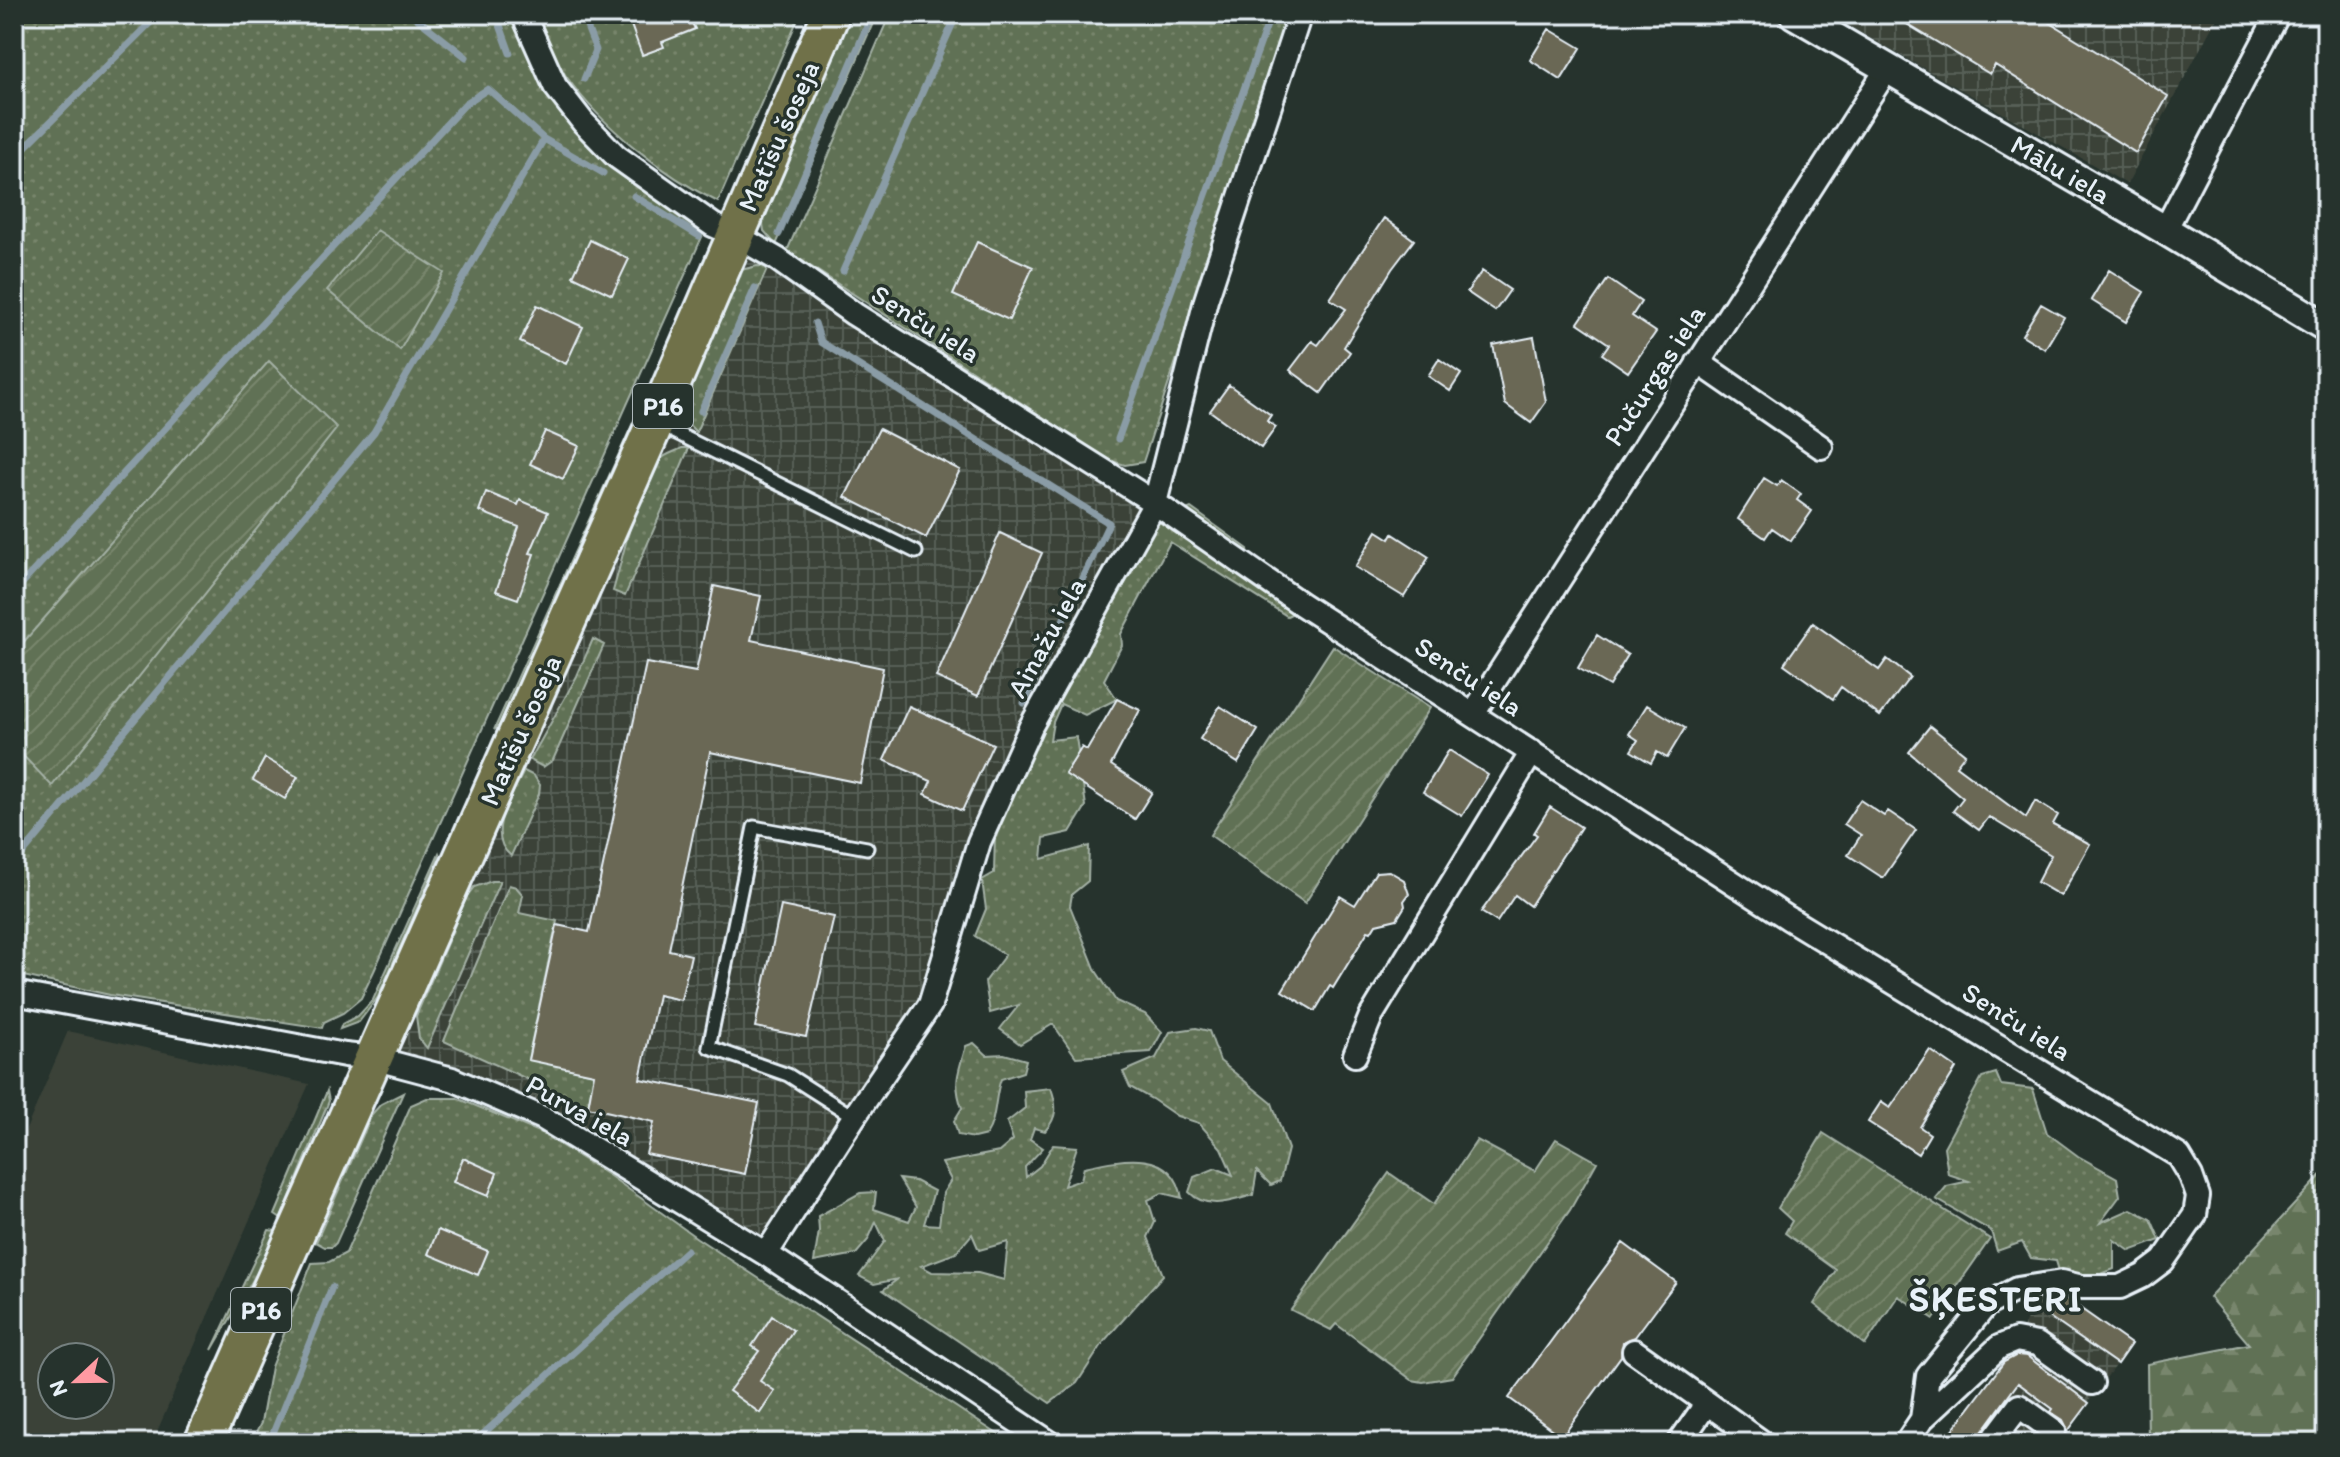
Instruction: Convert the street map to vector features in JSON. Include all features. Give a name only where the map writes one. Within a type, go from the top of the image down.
[{"type":"main road","name":"Matīšu šoseja","points":[[203,1443],[655,423],[831,14]]},
{"type":"street","name":"Senču iela","points":[[523,14],[555,86],[583,122],[616,156],[713,225],[777,259],[854,314],[1155,503],[1301,604],[1788,918],[2179,1156],[2198,1196],[2195,1215],[2163,1261],[2143,1276],[2120,1287],[2082,1287],[2062,1282],[2017,1289],[1986,1305],[1928,1376],[1922,1419]]},
{"type":"street","name":"Ainažu iela","points":[[766,1254],[930,1005],[979,842],[1031,726],[1155,503],[1206,300],[1300,14]]},
{"type":"street","name":"Mālu iela","points":[[1794,14],[2326,327]]},
{"type":"street","points":[[2165,230],[2278,14]]},
{"type":"street","name":"Pučurgas iela","points":[[1473,714],[1887,69]]},
{"type":"street","points":[[1698,362],[1821,447]]},
{"type":"street","points":[[1355,1055],[1371,1016],[1532,752]]},
{"type":"street","name":"Purva iela","points":[[14,993],[335,1054],[373,1058],[393,1066],[452,1079],[543,1118],[766,1254],[1050,1443]]},
{"type":"street","points":[[1906,1443],[1922,1419],[1999,1347],[2016,1340],[2037,1344],[2092,1383]]},
{"type":"street","points":[[1634,1351],[1763,1443]]},
{"type":"street","points":[[1679,1443],[1707,1403]]},
{"type":"street","points":[[1991,1443],[2019,1406],[2054,1431]]},
{"type":"lane","points":[[655,423],[916,552]]},
{"type":"lane","points":[[854,1117],[788,1075],[709,1047],[754,827],[867,848]]},
{"type":"shaded area","points":[[1828,14],[2219,14],[2127,184]]},
{"type":"shaded area","points":[[735,235],[1155,503],[1031,726],[930,1005],[766,1254],[543,1118],[373,1058]]},
{"type":"shaded area","points":[[68,1031],[309,1084],[152,1443],[14,1443],[14,1158]]},
{"type":"shaded area","points":[[2039,1291],[2053,1301],[2059,1293],[2131,1344],[2058,1443],[1943,1443],[2015,1347]]},
{"type":"green space","points":[[14,14],[516,14],[555,96],[706,228],[374,971],[361,998],[343,1013],[324,1022],[322,1028],[110,995],[14,974]]},
{"type":"green space","points":[[536,14],[627,14],[643,55],[663,47],[662,42],[694,30],[688,14],[800,14],[718,202],[676,178],[634,148],[597,113],[561,69]]},
{"type":"green space","points":[[851,14],[877,14],[776,245],[764,231],[762,217]]},
{"type":"green space","points":[[890,14],[1290,14],[1143,462],[1125,465],[1109,460],[787,251]]},
{"type":"green space","points":[[377,230],[444,273],[400,350],[327,290]]},
{"type":"green space","points":[[768,267],[696,432],[683,419],[679,407],[735,279],[741,270]]},
{"type":"green space","points":[[269,361],[337,428],[52,786],[14,746],[14,653]]},
{"type":"green space","points":[[651,383],[653,389],[500,725],[494,730]]},
{"type":"green space","points":[[682,448],[689,448],[625,596],[613,591],[644,486],[660,460]]},
{"type":"green space","points":[[1191,508],[1248,549],[1252,584],[1269,593],[1291,583],[1318,601],[1287,616],[1170,542],[1121,634],[1122,645],[1104,680],[1117,699],[1085,715],[1061,704],[1050,740],[1076,737],[1086,806],[1070,832],[1044,838],[1042,859],[1089,846],[1088,881],[1072,894],[1070,906],[1096,971],[1116,1001],[1145,1014],[1162,1032],[1151,1052],[1076,1057],[1053,1024],[1020,1044],[1000,1029],[1019,1005],[990,1013],[985,982],[1005,955],[975,936],[986,909],[982,880],[994,873],[995,832],[1007,791],[1135,529]]},
{"type":"green space","points":[[593,639],[604,645],[553,760],[543,767],[530,760],[577,676]]},
{"type":"green space","points":[[1333,646],[1430,708],[1305,903],[1210,835]]},
{"type":"green space","points":[[524,771],[534,776],[540,785],[539,794],[511,856],[503,847],[500,826],[507,803]]},
{"type":"green space","points":[[439,853],[378,997],[359,1022],[340,1029],[342,1024],[359,1015],[373,1000]]},
{"type":"green space","points":[[500,881],[427,1048],[419,1038],[416,1016],[467,896],[474,887]]},
{"type":"green space","points":[[509,885],[516,887],[523,895],[519,913],[557,921],[528,1059],[594,1074],[588,1107],[444,1041]]},
{"type":"green space","points":[[1196,1028],[1209,1031],[1220,1061],[1272,1103],[1288,1149],[1280,1181],[1271,1185],[1257,1171],[1253,1195],[1228,1202],[1204,1201],[1189,1192],[1194,1177],[1216,1168],[1233,1175],[1221,1148],[1199,1123],[1177,1116],[1130,1087],[1123,1072],[1156,1058],[1170,1032]]},
{"type":"green space","points":[[974,1043],[987,1055],[1004,1054],[1026,1060],[1023,1072],[1001,1079],[990,1129],[986,1135],[974,1138],[958,1135],[954,1121],[962,1108],[957,1084],[959,1070],[966,1046]]},
{"type":"green space","points":[[1996,1073],[2001,1085],[2033,1089],[2047,1133],[2078,1156],[2117,1178],[2120,1196],[2100,1223],[2131,1209],[2151,1219],[2160,1240],[2130,1251],[2114,1240],[2114,1269],[2091,1278],[2060,1274],[2056,1261],[2031,1258],[2022,1242],[1997,1251],[1991,1231],[1936,1199],[1947,1186],[1969,1181],[1948,1174],[1944,1147],[1982,1077]]},
{"type":"green space","points":[[1051,1088],[1055,1105],[1054,1116],[1045,1131],[1034,1128],[1030,1139],[1043,1148],[1025,1167],[1026,1177],[1040,1166],[1053,1145],[1077,1147],[1064,1186],[1081,1180],[1084,1167],[1114,1161],[1144,1160],[1168,1171],[1177,1182],[1182,1198],[1162,1193],[1148,1200],[1155,1222],[1148,1237],[1163,1275],[1105,1340],[1077,1383],[1050,1403],[883,1290],[898,1279],[874,1284],[859,1276],[885,1241],[876,1222],[868,1240],[856,1254],[814,1262],[818,1216],[860,1193],[876,1192],[874,1209],[909,1221],[916,1207],[899,1179],[915,1181],[934,1191],[924,1224],[939,1225],[943,1193],[951,1180],[942,1163],[999,1152],[1013,1140],[1007,1122],[1025,1108],[1024,1091]],"holes":[[[972,1234],[979,1250],[1008,1242],[1004,1280],[978,1273],[932,1272],[921,1266],[956,1253]]]},
{"type":"green space","points":[[327,1091],[329,1101],[281,1219],[275,1215]]},
{"type":"green space","points":[[403,1093],[336,1243],[325,1247],[316,1242],[372,1114],[381,1104]]},
{"type":"green space","points":[[427,1098],[457,1098],[541,1133],[1011,1443],[251,1443],[261,1423],[271,1367],[312,1263],[329,1262],[346,1253],[411,1105]]},
{"type":"green space","points":[[1823,1133],[1990,1239],[1934,1319],[1898,1296],[1865,1345],[1814,1304],[1836,1270],[1785,1233],[1792,1221],[1778,1208]]},
{"type":"green space","points":[[1556,1139],[1597,1162],[1570,1210],[1452,1377],[1423,1382],[1412,1380],[1336,1324],[1331,1330],[1291,1310],[1389,1173],[1434,1204],[1477,1140],[1535,1171]]},
{"type":"green space","points":[[2326,1170],[2326,1443],[2148,1443],[2147,1364],[2249,1344],[2209,1297]]},
{"type":"green space","points":[[269,1230],[276,1231],[265,1259],[212,1350]]},
{"type":"building","points":[[627,14],[688,14],[695,29],[662,42],[664,47],[642,55]]},
{"type":"building","points":[[1890,14],[2036,14],[2168,96],[2136,153],[1995,65],[1990,74]]},
{"type":"building","points":[[1549,29],[1581,48],[1561,80],[1530,60]]},
{"type":"building","points":[[1384,218],[1414,240],[1392,269],[1344,347],[1350,352],[1321,393],[1290,370],[1312,341],[1318,345],[1346,309],[1330,299]]},
{"type":"building","points":[[590,240],[629,259],[612,295],[573,276]]},
{"type":"building","points":[[977,242],[1033,267],[1009,320],[953,295]]},
{"type":"building","points":[[2109,270],[2144,292],[2126,322],[2091,300]]},
{"type":"building","points":[[1482,271],[1510,290],[1495,311],[1467,292]]},
{"type":"building","points":[[1608,279],[1641,302],[1632,316],[1656,332],[1628,372],[1602,354],[1609,344],[1578,323]]},
{"type":"building","points":[[2041,304],[2064,317],[2045,349],[2022,335]]},
{"type":"building","points":[[537,305],[583,327],[566,364],[520,342]]},
{"type":"building","points":[[1534,337],[1546,402],[1531,423],[1505,404],[1493,345]]},
{"type":"building","points":[[1439,359],[1461,374],[1450,391],[1428,376]]},
{"type":"building","points":[[1229,385],[1271,415],[1267,421],[1276,427],[1261,448],[1210,411]]},
{"type":"building","points":[[879,429],[960,470],[926,538],[845,497]]},
{"type":"building","points":[[545,431],[579,446],[563,479],[530,464]]},
{"type":"building","points":[[1764,478],[1777,486],[1781,480],[1801,494],[1797,500],[1812,511],[1791,541],[1772,528],[1765,538],[1738,519]]},
{"type":"building","points":[[486,492],[518,505],[520,500],[548,512],[530,553],[534,554],[518,599],[496,591],[519,527],[479,511]]},
{"type":"building","points":[[1377,531],[1390,539],[1393,534],[1429,557],[1404,597],[1355,567]]},
{"type":"building","points":[[1000,533],[1042,553],[978,696],[936,677]]},
{"type":"building","points":[[714,586],[761,596],[751,640],[883,668],[860,783],[710,752],[669,950],[691,955],[681,1000],[658,995],[640,1079],[759,1103],[745,1174],[646,1154],[654,1122],[588,1107],[594,1074],[528,1060],[557,925],[589,932],[646,663],[696,672]]},
{"type":"building","points":[[1813,623],[1879,670],[1887,659],[1910,677],[1880,716],[1841,687],[1833,699],[1784,664]]},
{"type":"building","points":[[1597,635],[1628,655],[1609,686],[1578,668]]},
{"type":"building","points":[[1117,699],[1140,710],[1111,765],[1152,792],[1135,819],[1065,774],[1082,747],[1087,750]]},
{"type":"building","points":[[1647,705],[1685,728],[1667,758],[1657,752],[1651,763],[1631,751],[1638,740],[1629,734]]},
{"type":"building","points":[[909,706],[993,744],[962,811],[925,794],[931,781],[884,760]]},
{"type":"building","points":[[1220,706],[1258,730],[1238,763],[1200,739]]},
{"type":"building","points":[[1930,726],[1965,754],[1956,766],[2026,818],[2035,801],[2058,815],[2053,824],[2090,844],[2061,896],[2037,882],[2051,855],[1989,817],[1979,830],[1953,811],[1963,798],[1909,752]]},
{"type":"building","points":[[1449,750],[1488,775],[1462,816],[1423,792]]},
{"type":"building","points":[[265,758],[298,777],[285,799],[253,780]]},
{"type":"building","points":[[1860,800],[1884,816],[1888,811],[1916,830],[1883,878],[1848,855],[1861,835],[1844,824]]},
{"type":"building","points":[[1550,807],[1581,827],[1530,906],[1515,895],[1497,922],[1481,912],[1537,835],[1534,833]]},
{"type":"building","points":[[1389,871],[1404,880],[1409,894],[1404,901],[1405,906],[1397,919],[1376,924],[1371,932],[1368,931],[1315,1011],[1282,991],[1340,896],[1355,905],[1376,872]]},
{"type":"building","points":[[781,906],[834,917],[806,1037],[755,1027]]},
{"type":"building","points":[[1930,1050],[1956,1068],[1920,1127],[1930,1134],[1918,1154],[1868,1122],[1881,1102],[1890,1108]]},
{"type":"building","points":[[463,1158],[497,1173],[488,1196],[453,1182]]},
{"type":"building","points":[[438,1230],[488,1251],[478,1275],[428,1254]]},
{"type":"building","points":[[1623,1243],[1676,1282],[1635,1337],[1623,1342],[1621,1356],[1562,1437],[1509,1398]]},
{"type":"building","points":[[2056,1297],[2064,1297],[2131,1344],[2117,1364],[2045,1314]]},
{"type":"building","points":[[772,1316],[793,1330],[760,1381],[775,1391],[760,1413],[729,1391],[759,1351],[752,1346]]},
{"type":"building","points":[[2017,1355],[2027,1356],[2089,1403],[2068,1431],[2063,1420],[2051,1412],[2053,1409],[2018,1383],[1974,1443],[1943,1443],[2004,1362]]},
{"type":"waterway","points":[[14,158],[159,14]]},
{"type":"waterway","points":[[411,14],[466,57]]},
{"type":"waterway","points":[[496,14],[510,53]]},
{"type":"waterway","points":[[582,14],[596,50],[584,79]]},
{"type":"waterway","points":[[779,234],[872,14]]},
{"type":"waterway","points":[[843,271],[957,14]]},
{"type":"waterway","points":[[1118,439],[1271,14]]},
{"type":"waterway","points":[[14,592],[466,103],[488,89],[544,139],[603,173]]},
{"type":"waterway","points":[[20,857],[374,432],[544,139]]},
{"type":"waterway","points":[[634,196],[699,236]]},
{"type":"waterway","points":[[701,411],[755,288]]},
{"type":"waterway","points":[[815,323],[821,342],[1109,523],[1024,703]]},
{"type":"waterway","points":[[473,1443],[687,1250]]},
{"type":"waterway","points":[[269,1443],[332,1287]]},
{"type":"district","name":"ŠĶESTERI","points":[[1996,1298]]}]
